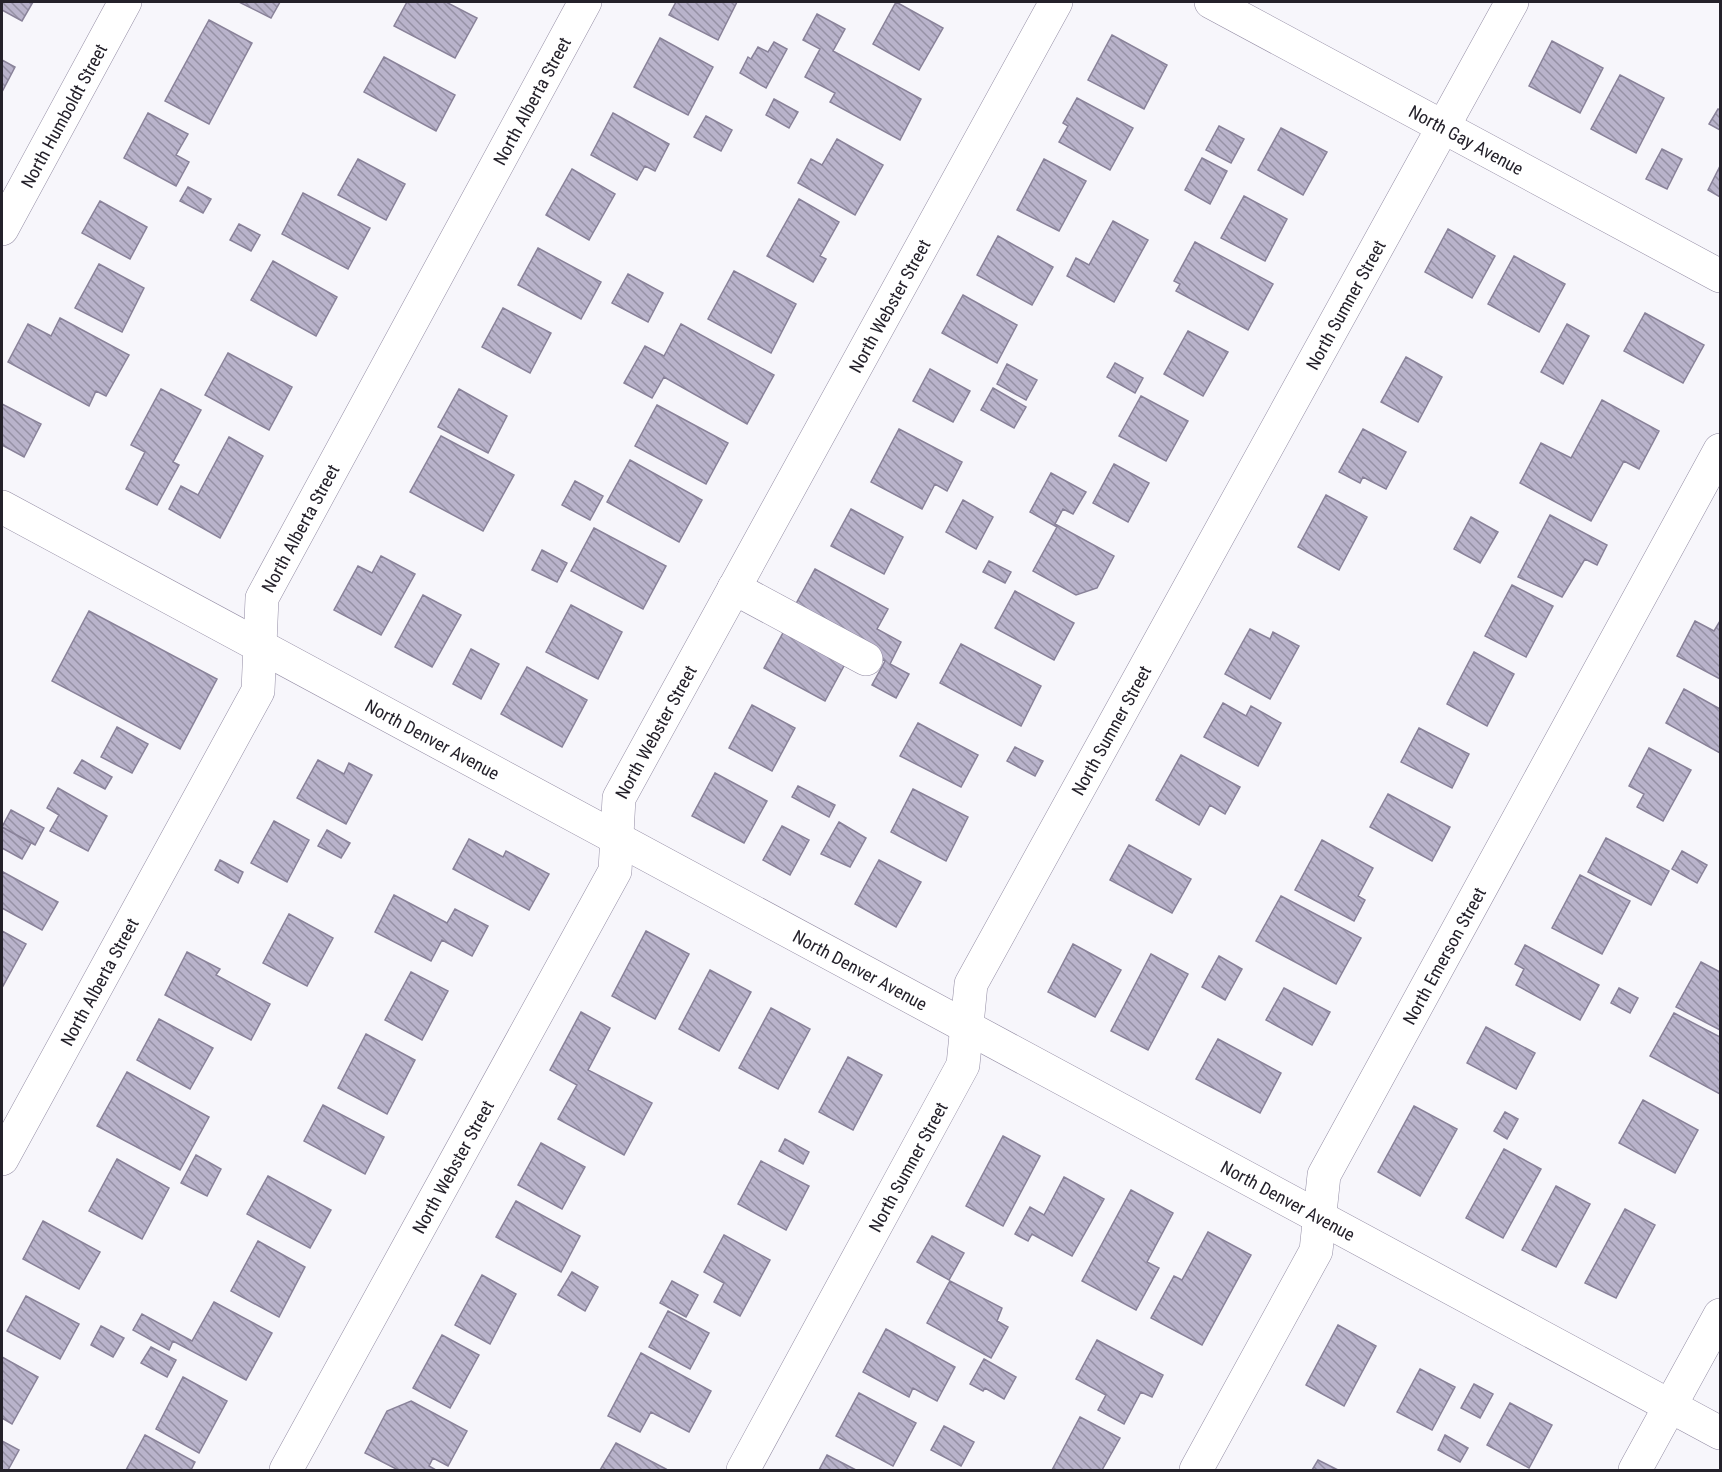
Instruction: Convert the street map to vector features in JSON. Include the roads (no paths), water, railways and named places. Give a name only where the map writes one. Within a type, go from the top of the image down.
[{"type":"street","name":"North Humboldt Street","points":[[2,229],[125,2]]},
{"type":"street","name":"North Alberta Street","points":[[2,1158],[258,691],[262,598],[585,2]]},
{"type":"street","name":"North Webster Street","points":[[286,1470],[615,871],[619,798],[1056,2]]},
{"type":"street","name":"North Gay Avenue","points":[[1212,2],[1720,276]]},
{"type":"street","name":"North Sumner Street","points":[[743,1470],[963,1065],[971,984],[1512,2]]},
{"type":"street","name":"North Emerson Street","points":[[1196,1470],[1316,1251],[1324,1175],[1720,450]]},
{"type":"street","name":"North Denver Avenue","points":[[2,507],[1720,1433]]},
{"type":"street","points":[[734,588],[866,659]]},
{"type":"street","points":[[1635,1470],[1720,1315]]}]
